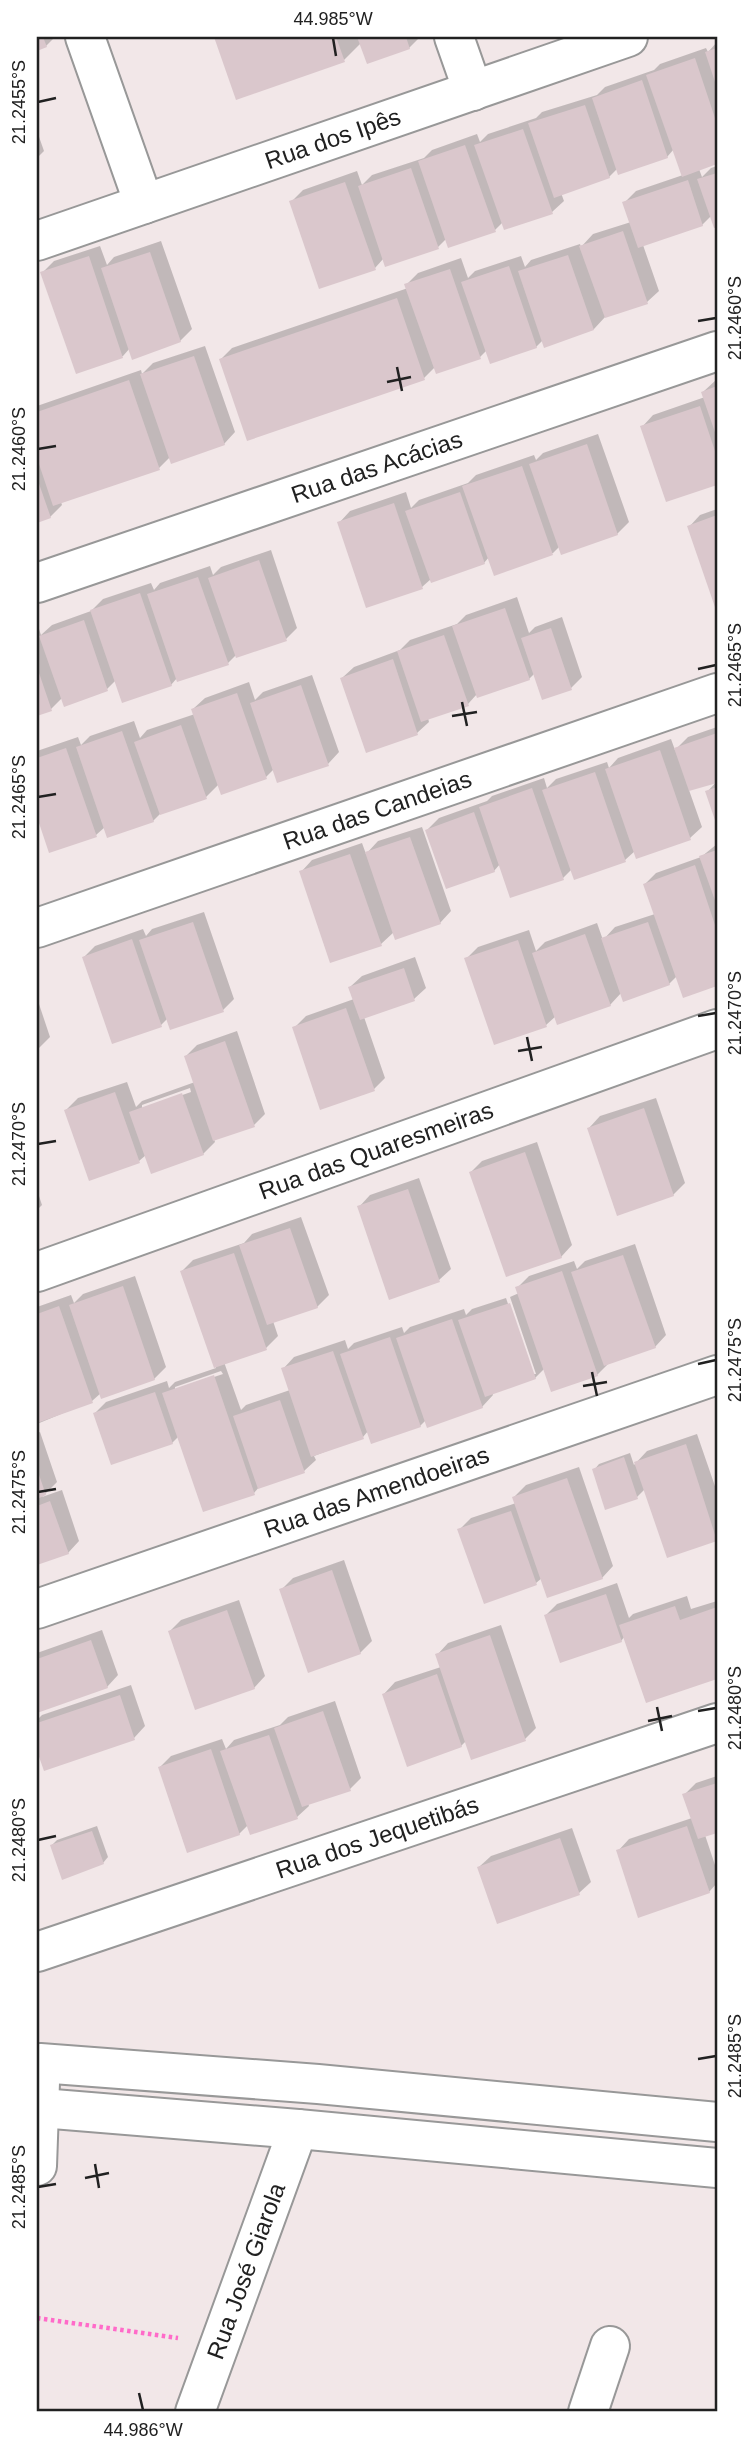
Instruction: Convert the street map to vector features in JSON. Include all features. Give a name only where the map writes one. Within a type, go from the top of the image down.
[{"type":"street","points":[[85,37],[144,204]]},
{"type":"street","points":[[454,37],[473,91]]},
{"type":"street","name":"Rua dos Ipês","points":[[37,241],[628,37]]},
{"type":"street","name":"Rua das Acácias","points":[[37,583],[717,351]]},
{"type":"street","name":"Rua das Candeias","points":[[37,928],[717,693]]},
{"type":"street","name":"Rua das Quaresmeiras","points":[[37,1272],[717,1029]]},
{"type":"street","name":"Rua das Amendoeiras","points":[[37,1609],[717,1375]]},
{"type":"street","name":"Rua dos Jequetibás","points":[[37,1952],[717,1723]]},
{"type":"street","points":[[37,2166],[41,2108],[38,2058],[717,2122]]},
{"type":"street","points":[[41,2108],[717,2168]]},
{"type":"street","name":"Rua José Giarola","points":[[195,2412],[298,2129]]},
{"type":"street","points":[[588,2412],[610,2346]]},
{"type":"path","points":[[37,2318],[218,2343]]},
{"type":"building","points":[[37,37],[43,37],[47,47],[37,51]]},
{"type":"building","points":[[214,37],[336,37],[345,62],[236,100]]},
{"type":"building","points":[[357,37],[406,37],[410,49],[367,64]]},
{"type":"building","points":[[717,48],[717,88],[705,52]]},
{"type":"building","points":[[695,58],[717,124],[717,164],[682,177],[646,75]]},
{"type":"building","points":[[642,80],[668,158],[618,175],[592,98]]},
{"type":"building","points":[[585,105],[610,178],[554,198],[528,123]]},
{"type":"building","points":[[523,129],[553,214],[504,230],[474,145]]},
{"type":"building","points":[[465,145],[496,232],[448,248],[418,161]]},
{"type":"building","points":[[411,168],[439,249],[385,267],[358,186]]},
{"type":"building","points":[[717,173],[717,227],[714,228],[697,179]]},
{"type":"building","points":[[688,180],[703,226],[638,248],[622,202]]},
{"type":"building","points":[[345,182],[376,270],[319,289],[289,201]]},
{"type":"building","points":[[623,231],[648,304],[605,318],[579,246]]},
{"type":"building","points":[[150,252],[181,342],[132,360],[101,268]]},
{"type":"building","points":[[568,255],[594,330],[544,348],[518,271]]},
{"type":"building","points":[[89,256],[123,358],[76,374],[40,272]]},
{"type":"building","points":[[509,266],[537,348],[490,364],[461,282]]},
{"type":"building","points":[[450,269],[481,359],[436,374],[404,284]]},
{"type":"building","points":[[397,298],[425,380],[247,441],[219,359]]},
{"type":"building","points":[[194,356],[225,445],[171,464],[140,374]]},
{"type":"building","points":[[129,380],[160,470],[53,506],[37,458],[37,412]]},
{"type":"building","points":[[717,386],[717,438],[701,392]]},
{"type":"building","points":[[700,406],[717,457],[717,485],[666,502],[640,426]]},
{"type":"building","points":[[587,444],[618,535],[561,555],[529,464]]},
{"type":"building","points":[[522,466],[553,555],[494,576],[462,486]]},
{"type":"building","points":[[37,478],[51,518],[37,523]]},
{"type":"building","points":[[460,492],[485,564],[431,583],[405,511]]},
{"type":"building","points":[[394,503],[423,589],[366,608],[337,522]]},
{"type":"building","points":[[717,515],[717,613],[687,526]]},
{"type":"building","points":[[259,560],[287,641],[236,658],[208,578]]},
{"type":"building","points":[[198,577],[229,665],[177,682],[147,594]]},
{"type":"building","points":[[140,593],[172,686],[122,703],[90,610]]},
{"type":"building","points":[[505,608],[530,680],[477,698],[452,626]]},
{"type":"building","points":[[84,620],[108,691],[64,707],[39,636]]},
{"type":"building","points":[[551,628],[572,690],[542,700],[521,638]]},
{"type":"building","points":[[444,635],[469,706],[421,722],[397,651]]},
{"type":"building","points":[[393,659],[418,735],[366,753],[340,678]]},
{"type":"building","points":[[37,667],[52,711],[37,716]]},
{"type":"building","points":[[301,685],[329,766],[277,783],[250,703]]},
{"type":"building","points":[[237,693],[267,779],[221,795],[191,709]]},
{"type":"building","points":[[181,725],[207,799],[160,815],[134,742]]},
{"type":"building","points":[[122,731],[154,822],[107,838],[76,747]]},
{"type":"building","points":[[717,733],[717,783],[689,791],[674,748]]},
{"type":"building","points":[[66,748],[97,837],[49,853],[37,817],[37,758]]},
{"type":"building","points":[[660,750],[691,840],[636,859],[605,769]]},
{"type":"building","points":[[595,772],[626,862],[574,880],[542,790]]},
{"type":"building","points":[[717,787],[717,826],[705,791]]},
{"type":"building","points":[[532,788],[564,880],[510,898],[479,807]]},
{"type":"building","points":[[474,812],[495,872],[446,889],[425,830]]},
{"type":"building","points":[[410,837],[441,924],[395,940],[365,852]]},
{"type":"building","points":[[717,850],[717,906],[699,856]]},
{"type":"building","points":[[350,854],[382,946],[330,963],[299,871]]},
{"type":"building","points":[[695,865],[717,931],[717,986],[683,998],[643,884]]},
{"type":"building","points":[[193,922],[224,1012],[170,1030],[139,940]]},
{"type":"building","points":[[648,922],[670,985],[623,1002],[601,938]]},
{"type":"building","points":[[585,934],[611,1006],[557,1025],[532,953]]},
{"type":"building","points":[[132,939],[162,1027],[112,1044],[82,957]]},
{"type":"building","points":[[518,940],[547,1027],[494,1045],[464,958]]},
{"type":"building","points":[[404,968],[415,1001],[360,1020],[348,987]]},
{"type":"building","points":[[346,1008],[375,1091],[320,1110],[292,1027]]},
{"type":"building","points":[[225,1041],[255,1127],[213,1141],[184,1056]]},
{"type":"building","points":[[115,1092],[140,1163],[89,1181],[64,1110]]},
{"type":"building","points":[[182,1093],[204,1155],[151,1174],[129,1112]]},
{"type":"building","points":[[644,1108],[674,1196],[617,1216],[587,1128]]},
{"type":"building","points":[[525,1152],[562,1258],[506,1277],[469,1172]]},
{"type":"building","points":[[408,1189],[440,1282],[389,1300],[357,1206]]},
{"type":"building","points":[[290,1228],[318,1308],[267,1325],[239,1245]]},
{"type":"building","points":[[234,1253],[267,1350],[214,1368],[180,1271]]},
{"type":"building","points":[[623,1255],[656,1348],[604,1366],[571,1272]]},
{"type":"building","points":[[562,1271],[598,1376],[551,1392],[515,1287]]},
{"type":"building","points":[[123,1286],[155,1380],[101,1399],[69,1305]]},
{"type":"building","points":[[510,1303],[536,1379],[485,1397],[458,1320]]},
{"type":"building","points":[[59,1306],[93,1403],[37,1423],[37,1314]]},
{"type":"building","points":[[452,1319],[483,1408],[427,1428],[396,1338]]},
{"type":"building","points":[[390,1337],[421,1427],[371,1444],[340,1354]]},
{"type":"building","points":[[333,1351],[364,1439],[311,1457],[281,1368]]},
{"type":"building","points":[[214,1375],[255,1495],[203,1512],[162,1393]]},
{"type":"building","points":[[155,1392],[173,1444],[111,1465],[93,1413]]},
{"type":"building","points":[[280,1400],[305,1473],[258,1489],[233,1416]]},
{"type":"building","points":[[686,1444],[717,1541],[667,1558],[634,1462]]},
{"type":"building","points":[[624,1457],[638,1499],[605,1510],[592,1469]]},
{"type":"building","points":[[37,1469],[46,1495],[37,1499]]},
{"type":"building","points":[[567,1478],[603,1579],[547,1598],[512,1497]]},
{"type":"building","points":[[50,1501],[69,1554],[37,1565],[37,1506]]},
{"type":"building","points":[[511,1511],[537,1585],[484,1604],[457,1529]]},
{"type":"building","points":[[332,1570],[361,1654],[308,1673],[279,1589]]},
{"type":"building","points":[[606,1594],[622,1642],[560,1663],[544,1615]]},
{"type":"building","points":[[675,1606],[680,1620],[717,1607],[717,1679],[646,1703],[619,1625]]},
{"type":"building","points":[[227,1610],[255,1689],[195,1710],[168,1631]]},
{"type":"building","points":[[490,1635],[526,1741],[471,1760],[435,1654]]},
{"type":"building","points":[[91,1640],[108,1688],[37,1713],[37,1659]]},
{"type":"building","points":[[437,1674],[462,1747],[407,1767],[382,1694]]},
{"type":"building","points":[[120,1695],[135,1740],[44,1771],[37,1751],[37,1723]]},
{"type":"building","points":[[323,1711],[351,1791],[302,1807],[274,1728]]},
{"type":"building","points":[[269,1735],[298,1819],[250,1835],[220,1751]]},
{"type":"building","points":[[211,1749],[240,1835],[187,1853],[158,1767]]},
{"type":"building","points":[[717,1783],[717,1833],[698,1839],[682,1794]]},
{"type":"building","points":[[687,1826],[710,1893],[638,1918],[616,1850]]},
{"type":"building","points":[[92,1831],[104,1864],[62,1880],[50,1845]]},
{"type":"building","points":[[560,1838],[580,1895],[497,1924],[477,1867]]}]
